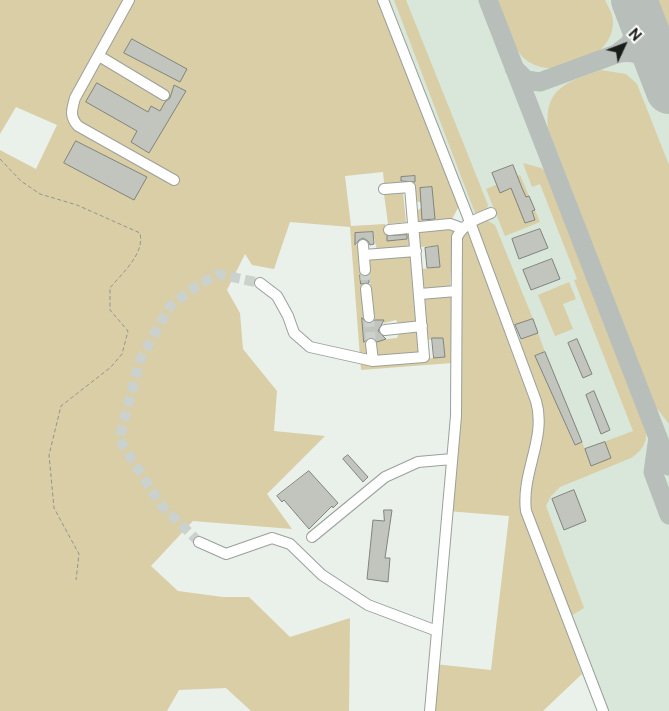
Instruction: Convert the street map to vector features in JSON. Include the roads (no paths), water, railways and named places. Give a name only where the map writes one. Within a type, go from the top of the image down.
[{"type":"street","points":[[129,0],[75,98],[71,112],[73,120],[78,126],[174,180]]},
{"type":"street","points":[[384,0],[466,225],[540,414],[539,429],[525,482],[526,511],[603,711]]},
{"type":"street","points":[[98,56],[164,95]]},
{"type":"street","points":[[260,283],[277,296],[288,316],[294,333],[310,347],[373,361],[424,357],[410,187],[384,189]]},
{"type":"street","points":[[430,711],[456,416],[457,237],[466,225],[491,213]]},
{"type":"street","points":[[389,230],[450,224],[466,225]]},
{"type":"street","points":[[365,270],[364,250],[416,251]]},
{"type":"street","points":[[366,289],[369,317]]},
{"type":"street","points":[[420,294],[456,291]]},
{"type":"street","points":[[385,330],[422,326]]},
{"type":"street","points":[[371,344],[373,361]]},
{"type":"street","points":[[312,537],[386,477],[418,462],[452,459]]},
{"type":"street","points":[[199,542],[226,554],[272,538],[290,544],[322,575],[368,605],[437,631]]},
{"type":"tunnel","points":[[365,270],[366,289]]},
{"type":"tunnel","points":[[199,542],[161,505],[119,439],[140,360],[170,306],[195,287],[218,274],[260,283]]},
{"type":"tunnel","points":[[369,317],[371,344]]}]
